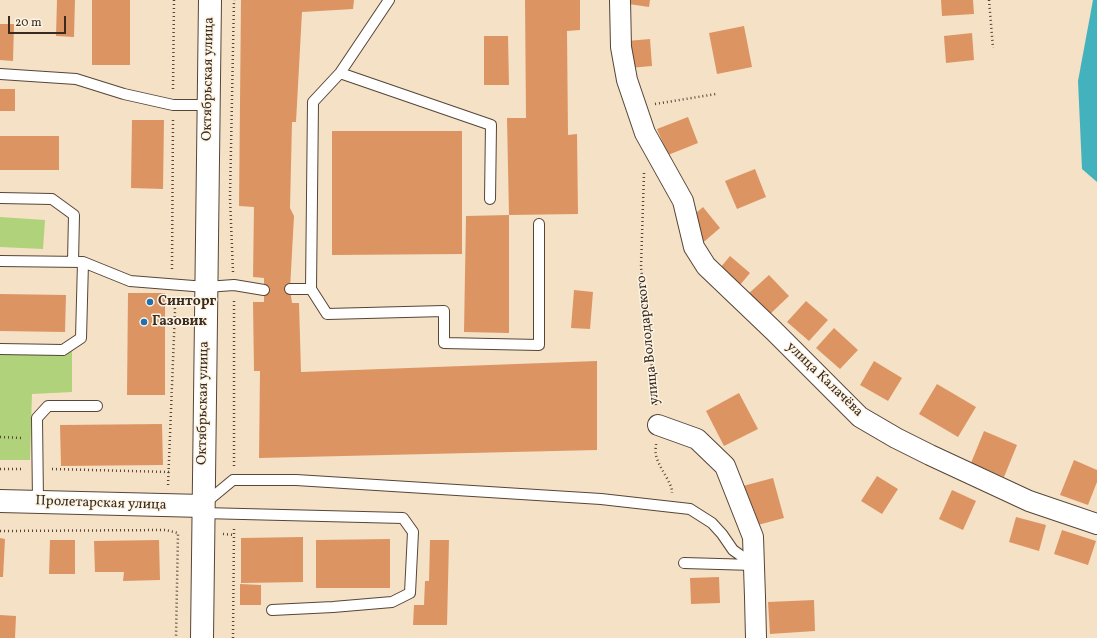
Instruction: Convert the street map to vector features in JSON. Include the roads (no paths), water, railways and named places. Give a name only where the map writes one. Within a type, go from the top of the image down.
[{"type":"main road","name":"Октябрьская улица","points":[[202,638],[210,0]]},
{"type":"main road","name":"Пролетарская улица","points":[[0,501],[167,506],[203,509]]},
{"type":"street","name":"улица Калачёва","points":[[620,0],[621,47],[627,80],[636,108],[645,134],[683,201],[694,246],[706,266],[860,417],[896,438],[930,455],[1029,501],[1097,524]]},
{"type":"street","name":"улица Володарского","points":[[658,425],[697,439],[725,466],[753,537],[756,638]]},
{"type":"lane","points":[[389,0],[340,73],[313,102],[311,289],[327,314],[444,311],[444,343],[539,345],[539,224]]},
{"type":"lane","points":[[340,73],[491,125],[490,199]]},
{"type":"lane","points":[[0,74],[76,79],[124,94],[173,105],[208,105]]},
{"type":"lane","points":[[0,198],[52,199],[74,215],[78,262],[81,338],[63,350],[0,349]]},
{"type":"lane","points":[[0,261],[78,262],[130,281],[206,287],[234,285],[264,290]]},
{"type":"lane","points":[[290,289],[311,289]]},
{"type":"lane","points":[[38,502],[37,418],[48,406],[97,406]]},
{"type":"lane","points":[[203,509],[234,480],[296,480],[601,499],[690,509],[712,523],[733,550],[754,565]]},
{"type":"lane","points":[[203,509],[234,513],[403,518],[413,532],[410,593],[392,602],[272,610]]},
{"type":"lane","points":[[684,563],[754,565]]},
{"type":"water","points":[[1093,0],[1097,0],[1097,182],[1082,169],[1078,81]]},
{"type":"place","name":"Синторг","points":[[150,302]]},
{"type":"place","name":"Газовик","points":[[144,322]]}]
